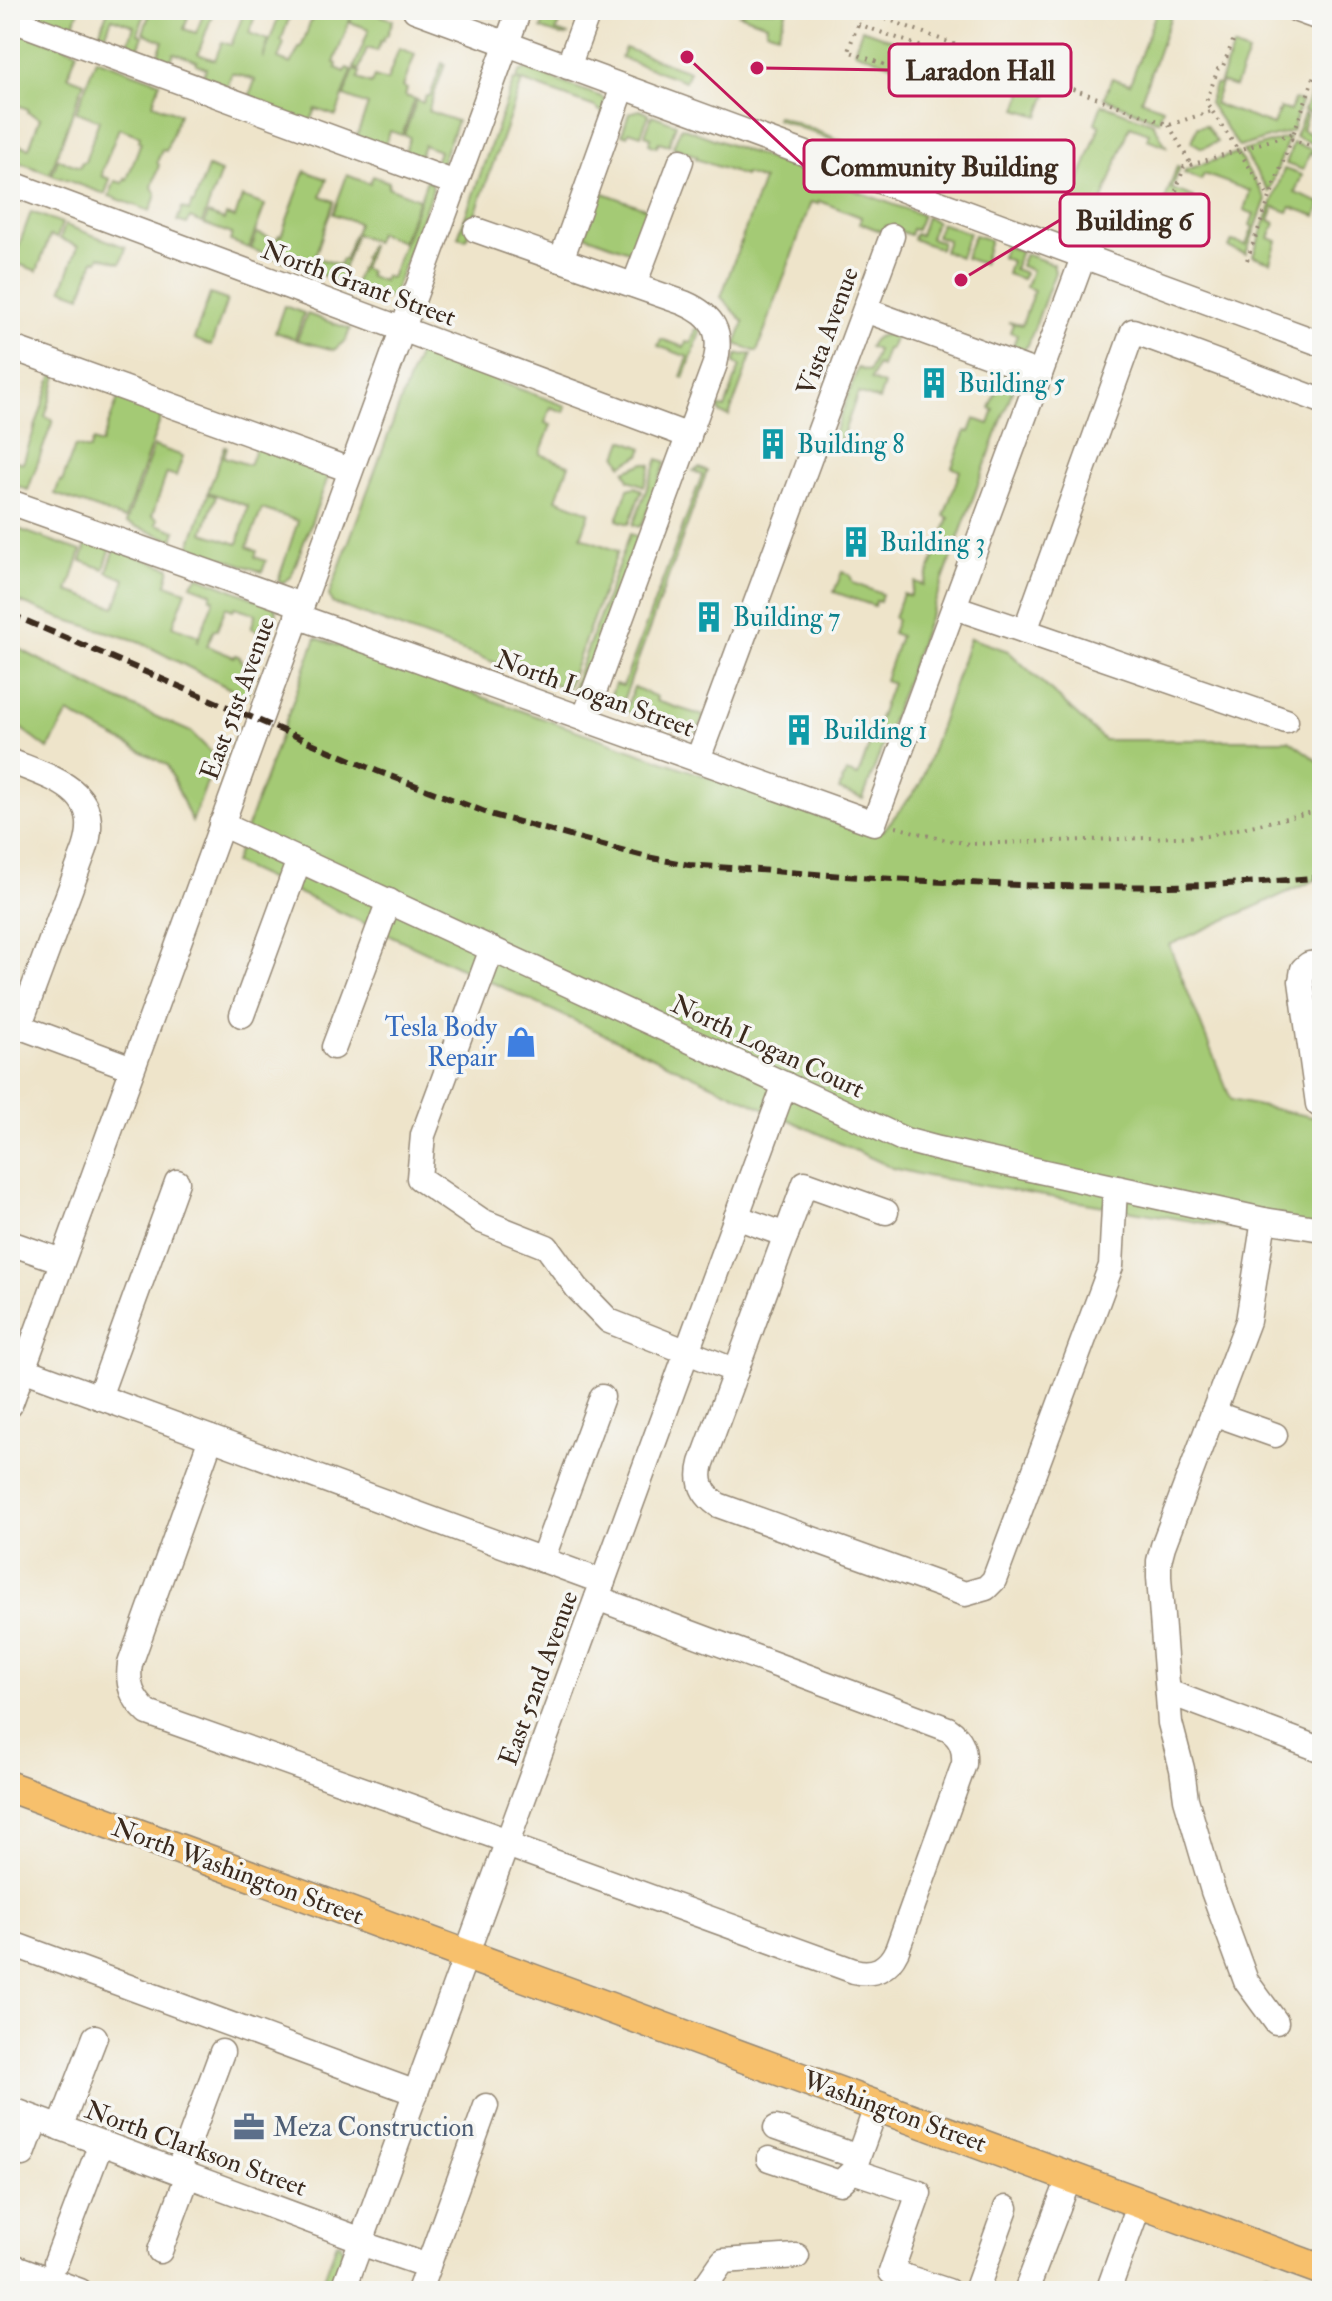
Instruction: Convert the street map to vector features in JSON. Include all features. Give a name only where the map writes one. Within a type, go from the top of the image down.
[{"type":"main road","name":"North Washington Street","points":[[10,1787],[467,1955]]},
{"type":"main road","name":"Washington Street","points":[[467,1955],[1322,2270]]},
{"type":"street","points":[[415,10],[1322,344]]},
{"type":"street","name":"East 51st Avenue","points":[[10,1405],[519,10]]},
{"type":"street","points":[[568,67],[589,10]]},
{"type":"street","points":[[10,19],[455,183]]},
{"type":"street","points":[[561,260],[623,87]]},
{"type":"street","points":[[634,285],[681,161]]},
{"type":"street","name":"North Grant Street","points":[[10,183],[689,436]]},
{"type":"street","points":[[476,230],[698,309],[710,319],[717,332],[719,347],[715,364],[584,719]]},
{"type":"street","name":"Vista Avenue","points":[[698,759],[892,236]]},
{"type":"street","points":[[874,823],[1084,255]]},
{"type":"street","points":[[865,310],[1040,374]]},
{"type":"street","points":[[1025,631],[1133,331],[1322,401]]},
{"type":"street","points":[[10,347],[350,470]]},
{"type":"street","name":"North Logan Street","points":[[10,502],[584,719],[874,823]]},
{"type":"street","points":[[954,607],[1286,721]]},
{"type":"street","points":[[10,761],[73,789],[84,802],[90,818],[90,834],[85,849],[14,1025],[132,1068]]},
{"type":"street","name":"North Logan Court","points":[[221,824],[905,1140],[1264,1220],[1322,1229]]},
{"type":"street","points":[[242,1015],[299,860]]},
{"type":"street","points":[[334,1047],[389,901]]},
{"type":"street","points":[[492,949],[423,1135],[419,1178],[482,1221],[547,1247],[577,1288],[609,1321],[736,1371]]},
{"type":"street","points":[[1322,962],[1309,964],[1303,969],[1301,981],[1318,1104],[1322,1107]]},
{"type":"street","name":"East 52nd Avenue","points":[[343,2291],[785,1084]]},
{"type":"street","points":[[99,1397],[177,1182]]},
{"type":"street","points":[[886,1212],[805,1183],[699,1472],[700,1482],[709,1500],[718,1505],[965,1594],[986,1588],[994,1580],[1111,1266],[1115,1188]]},
{"type":"street","points":[[736,1217],[786,1235]]},
{"type":"street","points":[[1264,1220],[1248,1321],[1159,1561],[1170,1723],[1186,1799],[1213,1891],[1246,1981],[1276,2022]]},
{"type":"street","points":[[10,1243],[62,1261]]},
{"type":"street","points":[[23,1369],[211,1438],[542,1560],[600,1590],[948,1729],[962,1743],[964,1764],[892,1960],[885,1968],[864,1974],[854,1971],[148,1713],[131,1692],[128,1678],[130,1664],[211,1438]]},
{"type":"street","points":[[542,1560],[602,1397]]},
{"type":"street","points":[[1213,1413],[1275,1435]]},
{"type":"street","points":[[1168,1692],[1322,1750]]},
{"type":"street","points":[[10,1943],[416,2093]]},
{"type":"street","points":[[60,2128],[95,2037]]},
{"type":"street","points":[[160,2251],[222,2052]]},
{"type":"street","points":[[769,2159],[840,2183],[856,2164],[877,2105]]},
{"type":"street","points":[[419,2291],[486,2106]]},
{"type":"street","name":"North Clarkson Street","points":[[10,2109],[428,2266]]},
{"type":"street","points":[[23,2154],[36,2119]]},
{"type":"street","points":[[776,2128],[919,2193],[891,2272],[948,2291]]},
{"type":"street","points":[[56,2262],[101,2143]]},
{"type":"street","points":[[1026,2291],[1070,2176]]},
{"type":"street","points":[[1108,2291],[1140,2202]]},
{"type":"street","points":[[976,2291],[1006,2208]]},
{"type":"street","points":[[702,2291],[723,2261],[797,2256]]},
{"type":"street","points":[[10,2265],[80,2291]]},
{"type":"path","points":[[723,10],[732,13],[739,10]]},
{"type":"path","points":[[957,46],[942,86],[848,51],[863,10],[1169,125],[1212,111]]},
{"type":"path","points":[[858,24],[953,58]]},
{"type":"path","points":[[1233,41],[1206,102],[1270,198]]},
{"type":"path","points":[[1247,260],[1316,72]]},
{"type":"path","points":[[1169,125],[1191,165]]},
{"type":"path","points":[[1176,191],[1184,167],[1238,150],[1292,136],[1322,150]]},
{"type":"path","points":[[874,823],[969,844],[1206,836],[1322,810]]},
{"type":"green space","points":[[41,10],[79,10],[71,33],[37,21]]},
{"type":"green space","points":[[108,10],[146,10],[138,34],[143,36],[136,54],[126,50],[134,26],[112,18],[103,41],[97,39]]},
{"type":"green space","points":[[151,10],[178,10],[189,14],[184,29],[196,33],[203,15],[199,13],[201,10],[214,10],[198,54],[215,60],[222,42],[231,45],[245,10],[257,10],[249,33],[268,40],[263,59],[281,10],[292,10],[278,59],[291,64],[301,48],[315,10],[366,10],[393,20],[377,51],[367,48],[359,70],[354,68],[369,29],[350,22],[352,14],[334,63],[337,64],[336,68],[345,72],[347,68],[352,70],[336,116],[316,109],[310,123],[248,100],[255,80],[232,73],[225,92],[201,83],[206,68],[196,64],[197,61],[174,53],[168,67],[155,63],[163,41],[143,33]]},
{"type":"green space","points":[[548,10],[564,10],[556,31],[569,35],[562,36],[541,29]]},
{"type":"green space","points":[[747,10],[787,10],[778,34],[766,30],[767,24],[739,14]]},
{"type":"green space","points":[[1157,10],[1171,16],[1141,100],[1163,108],[1159,121],[1104,98],[1112,78],[1130,84]]},
{"type":"green space","points":[[10,28],[77,51],[68,76],[84,82],[50,174],[10,159],[10,141],[29,148],[40,118],[10,102]]},
{"type":"green space","points":[[862,29],[942,58],[934,80],[854,51]]},
{"type":"green space","points":[[1233,47],[1248,53],[1235,87],[1220,82]]},
{"type":"green space","points":[[399,48],[415,54],[403,87],[407,89],[405,96],[415,99],[402,135],[390,131],[384,148],[356,138],[368,105],[344,96],[354,70],[360,72],[358,79],[371,84],[374,77],[387,81]]},
{"type":"green space","points":[[625,48],[689,71],[685,81],[621,58]]},
{"type":"green space","points":[[96,59],[160,82],[153,104],[179,114],[166,151],[162,150],[157,162],[159,165],[152,187],[156,195],[150,211],[109,196],[115,181],[123,183],[127,179],[141,142],[140,136],[119,128],[103,169],[102,176],[110,179],[105,194],[52,175],[58,159],[80,167],[85,162],[99,120],[76,112]]},
{"type":"green space","points":[[442,63],[445,64],[428,111],[457,121],[441,164],[433,168],[439,151],[424,145],[418,162],[403,157],[410,137],[404,135],[417,100],[423,103],[426,96],[430,96]]},
{"type":"green space","points":[[526,69],[602,97],[607,103],[604,114],[595,107],[517,79],[519,72]]},
{"type":"green space","points":[[1029,75],[1051,83],[1039,116],[1017,109]]},
{"type":"green space","points":[[1316,79],[1322,81],[1322,106],[1317,104],[1314,114],[1304,111]]},
{"type":"green space","points":[[514,80],[522,82],[466,240],[458,237]]},
{"type":"green space","points":[[1221,84],[1214,104],[1273,125],[1280,108],[1290,111],[1294,100],[1301,102],[1292,131],[1239,147],[1209,103],[1215,85]]},
{"type":"green space","points":[[1102,104],[1153,123],[1166,146],[1147,139],[1149,133],[1130,126],[1096,219],[1069,209],[1100,125],[1095,123]]},
{"type":"green space","points":[[640,110],[649,114],[641,135],[629,131],[627,136],[622,134],[629,113]]},
{"type":"green space","points":[[1304,114],[1307,115],[1302,130],[1316,136],[1314,140],[1322,142],[1322,147],[1295,137]]},
{"type":"green space","points":[[652,115],[676,124],[669,145],[659,142],[656,147],[649,144],[651,137],[645,135]]},
{"type":"green space","points":[[777,116],[958,184],[952,185],[776,119]]},
{"type":"green space","points":[[1206,125],[1217,142],[1202,148],[1192,142],[1197,127]]},
{"type":"green space","points":[[681,127],[922,215],[916,230],[912,229],[910,235],[886,226],[883,232],[860,223],[861,217],[819,201],[818,204],[811,202],[757,352],[736,344],[744,322],[721,297],[763,180],[696,159],[697,156],[673,147]]},
{"type":"green space","points":[[1289,137],[1269,192],[1243,151]]},
{"type":"green space","points":[[1293,143],[1322,153],[1322,157],[1310,153],[1303,170],[1286,164]]},
{"type":"green space","points":[[1237,153],[1266,199],[1246,254],[1229,248],[1232,241],[1246,245],[1253,227],[1250,225],[1254,214],[1244,210],[1250,191],[1204,174],[1201,180],[1184,173],[1185,170]]},
{"type":"green space","points":[[1177,166],[1180,167],[1172,189],[1194,197],[1182,235],[1163,228],[1171,206],[1164,203]]},
{"type":"green space","points":[[208,167],[221,172],[202,223],[190,218],[187,224],[177,221],[182,208],[189,211],[194,203]]},
{"type":"green space","points":[[1284,169],[1302,175],[1295,193],[1321,203],[1316,216],[1291,207],[1288,212],[1274,207],[1269,220],[1275,223],[1269,238],[1277,241],[1270,262],[1253,256]]},
{"type":"green space","points":[[305,171],[327,179],[321,196],[334,201],[310,271],[251,249],[257,233],[276,240],[281,236]]},
{"type":"green space","points":[[347,175],[370,184],[373,176],[389,182],[388,187],[419,199],[402,242],[378,233],[375,242],[355,234],[358,223],[333,214]]},
{"type":"green space","points":[[427,180],[433,188],[393,295],[383,299],[353,288],[369,245],[363,269],[370,272],[369,276],[383,281],[385,276],[391,278]]},
{"type":"green space","points":[[601,192],[650,210],[634,253],[585,235]]},
{"type":"green space","points":[[242,197],[265,205],[249,248],[230,241],[232,234],[204,224],[208,214],[224,220],[226,215],[235,218]]},
{"type":"green space","points":[[31,212],[62,223],[57,238],[50,236],[37,271],[13,262]]},
{"type":"green space","points":[[926,217],[936,221],[930,238],[942,242],[940,249],[913,239],[915,234],[920,235]]},
{"type":"green space","points":[[941,223],[969,233],[960,257],[944,251],[948,240],[936,236]]},
{"type":"green space","points":[[65,225],[126,247],[121,263],[100,256],[98,261],[94,260],[81,296],[62,289],[78,246],[60,239]]},
{"type":"green space","points":[[974,235],[990,240],[983,264],[965,258]]},
{"type":"green space","points":[[353,236],[339,281],[313,272],[318,258],[340,265]]},
{"type":"green space","points":[[1005,246],[1021,251],[1014,269],[1025,273],[1022,279],[1007,274],[1011,261],[1001,257]]},
{"type":"green space","points":[[1025,254],[1053,264],[1055,272],[1028,345],[1019,354],[1011,351],[1017,335],[1010,332],[1013,324],[1008,322],[1022,325],[1034,290],[1026,287],[1032,270],[1020,266]]},
{"type":"green space","points":[[210,294],[227,300],[211,346],[194,339]]},
{"type":"green space","points":[[284,306],[304,313],[295,339],[275,332]]},
{"type":"green space","points":[[307,314],[350,329],[346,340],[334,350],[297,340]]},
{"type":"green space","points":[[696,328],[701,330],[684,378],[681,377],[688,357],[658,346],[661,339],[684,347],[686,342],[691,343]]},
{"type":"green space","points":[[895,336],[890,349],[887,349],[881,367],[877,365],[871,380],[884,385],[879,400],[858,393],[841,440],[833,437],[858,368],[869,372],[877,350],[869,347],[877,337]]},
{"type":"green space","points":[[419,352],[566,406],[564,412],[551,407],[545,423],[551,425],[540,454],[569,465],[556,499],[590,512],[581,537],[618,551],[567,689],[332,603],[329,595]]},
{"type":"green space","points":[[752,354],[729,416],[720,413],[717,406],[725,408],[740,366],[734,363],[737,355]]},
{"type":"green space","points":[[1000,372],[1011,376],[1014,386],[863,799],[839,790],[846,772],[858,776],[892,683],[885,680],[900,636],[892,633],[897,620],[894,618],[903,594],[910,596],[915,582],[924,585],[949,518],[944,516],[960,471],[952,467],[966,431],[970,432],[975,419],[989,424],[994,410],[990,408],[997,390],[994,388]]},
{"type":"green space","points":[[53,374],[57,376],[45,417],[53,420],[28,490],[10,483],[10,459],[23,463]]},
{"type":"green space","points":[[119,396],[163,412],[125,519],[55,494],[75,446],[89,450],[93,441],[101,444]]},
{"type":"green space","points":[[623,440],[643,448],[640,455],[622,465],[617,456]]},
{"type":"green space","points":[[257,445],[322,469],[328,477],[291,577],[282,583],[278,581],[298,521],[262,509],[247,547],[257,551],[255,557],[266,561],[262,572],[190,546],[208,494],[216,496],[203,533],[238,544],[248,506],[208,492],[225,446],[224,457],[249,465]]},
{"type":"green space","points":[[154,446],[183,456],[176,476],[167,473],[152,516],[158,519],[156,524],[176,531],[173,540],[126,523]]},
{"type":"green space","points":[[658,459],[666,462],[639,527],[633,525]]},
{"type":"green space","points":[[644,463],[651,465],[644,486],[629,480],[625,471]]},
{"type":"green space","points":[[699,468],[707,471],[620,709],[609,700],[615,684],[623,686],[702,475],[693,471]]},
{"type":"green space","points":[[635,487],[642,490],[629,524],[617,520],[628,489]]},
{"type":"green space","points":[[10,526],[81,551],[68,591],[115,607],[125,579],[107,572],[115,549],[170,568],[166,584],[186,591],[173,626],[199,636],[197,643],[214,599],[210,598],[212,593],[191,585],[198,576],[275,607],[277,615],[269,635],[251,628],[256,614],[226,607],[207,646],[240,657],[251,685],[246,697],[138,641],[60,618],[10,598]]},
{"type":"green space","points":[[630,534],[637,540],[581,688],[572,690]]},
{"type":"green space","points":[[88,539],[111,547],[104,569],[81,561]]},
{"type":"green space","points":[[842,572],[850,575],[853,583],[882,594],[880,602],[876,601],[874,606],[834,592]]},
{"type":"green space","points":[[316,638],[846,826],[883,831],[920,785],[970,638],[1008,651],[1104,740],[1289,740],[1322,764],[1322,877],[1169,945],[1231,1100],[1322,1119],[1322,1243],[893,1168],[234,863]]},
{"type":"green space","points":[[10,644],[107,695],[191,732],[211,752],[212,769],[192,822],[167,765],[68,713],[48,749],[10,720]]},
{"type":"green space","points":[[634,687],[657,697],[656,701],[704,716],[698,731],[692,735],[625,711]]},
{"type":"green space","points":[[337,2243],[341,2244],[343,2252],[329,2291],[319,2291]]},
{"type":"green space","points":[[1266,2272],[1318,2291],[1259,2291]]},
{"type":"railway","points":[[10,614],[377,771],[493,815],[647,857],[689,865],[1006,884],[1164,886],[1322,877]]},
{"type":"place","name":"Community Building","points":[[687,57]]},
{"type":"place","name":"Laradon Hall","points":[[757,68]]},
{"type":"place","name":"Building 6","points":[[961,280]]},
{"type":"place","name":"Building 5","points":[[934,383]]},
{"type":"place","name":"Building 8","points":[[773,444]]},
{"type":"place","name":"Building 3","points":[[856,542]]},
{"type":"place","name":"Building 7","points":[[709,617]]},
{"type":"place","name":"Building 1","points":[[799,730]]},
{"type":"place","name":"Tesla Body Repair","points":[[521,1042]]},
{"type":"place","name":"Meza Construction","points":[[249,2127]]}]
